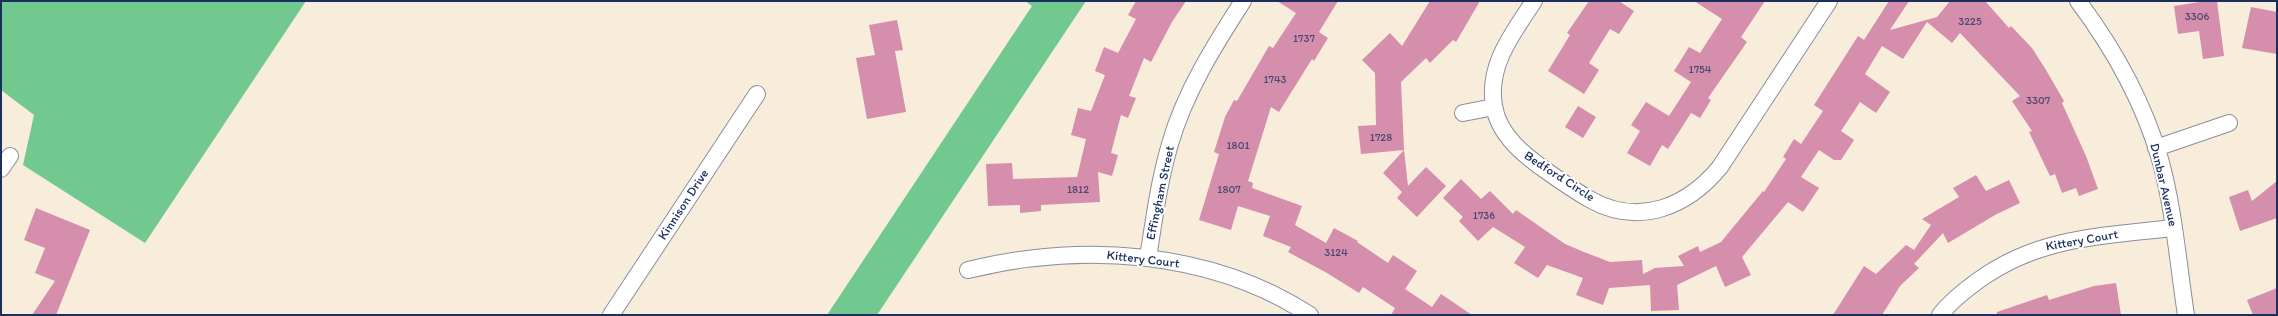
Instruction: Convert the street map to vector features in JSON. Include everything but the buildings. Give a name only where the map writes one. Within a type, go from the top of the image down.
[{"type":"street","name":"Effingham Street","points":[[1148,258],[1159,187],[1170,144],[1188,95],[1212,49],[1243,1]]},
{"type":"street","name":"Bedford Circle","points":[[1534,1],[1503,47],[1493,83],[1494,106],[1509,139],[1525,156],[1592,201],[1611,208],[1637,212],[1673,205],[1696,192],[1707,183],[1720,167],[1829,1]]},
{"type":"street","name":"Dunbar Avenue","points":[[2078,1],[2102,33],[2125,71],[2143,110],[2156,148],[2173,228],[2186,315]]},
{"type":"street","name":"Kinnison Drive","points":[[611,315],[757,94]]},
{"type":"street","points":[[1463,113],[1494,106]]},
{"type":"street","points":[[2156,148],[2229,123]]},
{"type":"street","name":"Kittery Court","points":[[1940,315],[1967,288],[1986,274],[2028,252],[2065,240],[2173,228]]},
{"type":"street","name":"Kittery Court","points":[[968,270],[1030,258],[1078,254],[1148,258],[1196,267],[1241,280],[1286,301],[1310,315]]},
{"type":"green space","points":[[1,1],[306,1],[145,243],[23,165],[34,115],[1,90]]},
{"type":"green space","points":[[1025,1],[1086,1],[877,315],[827,315],[1032,6]]}]
